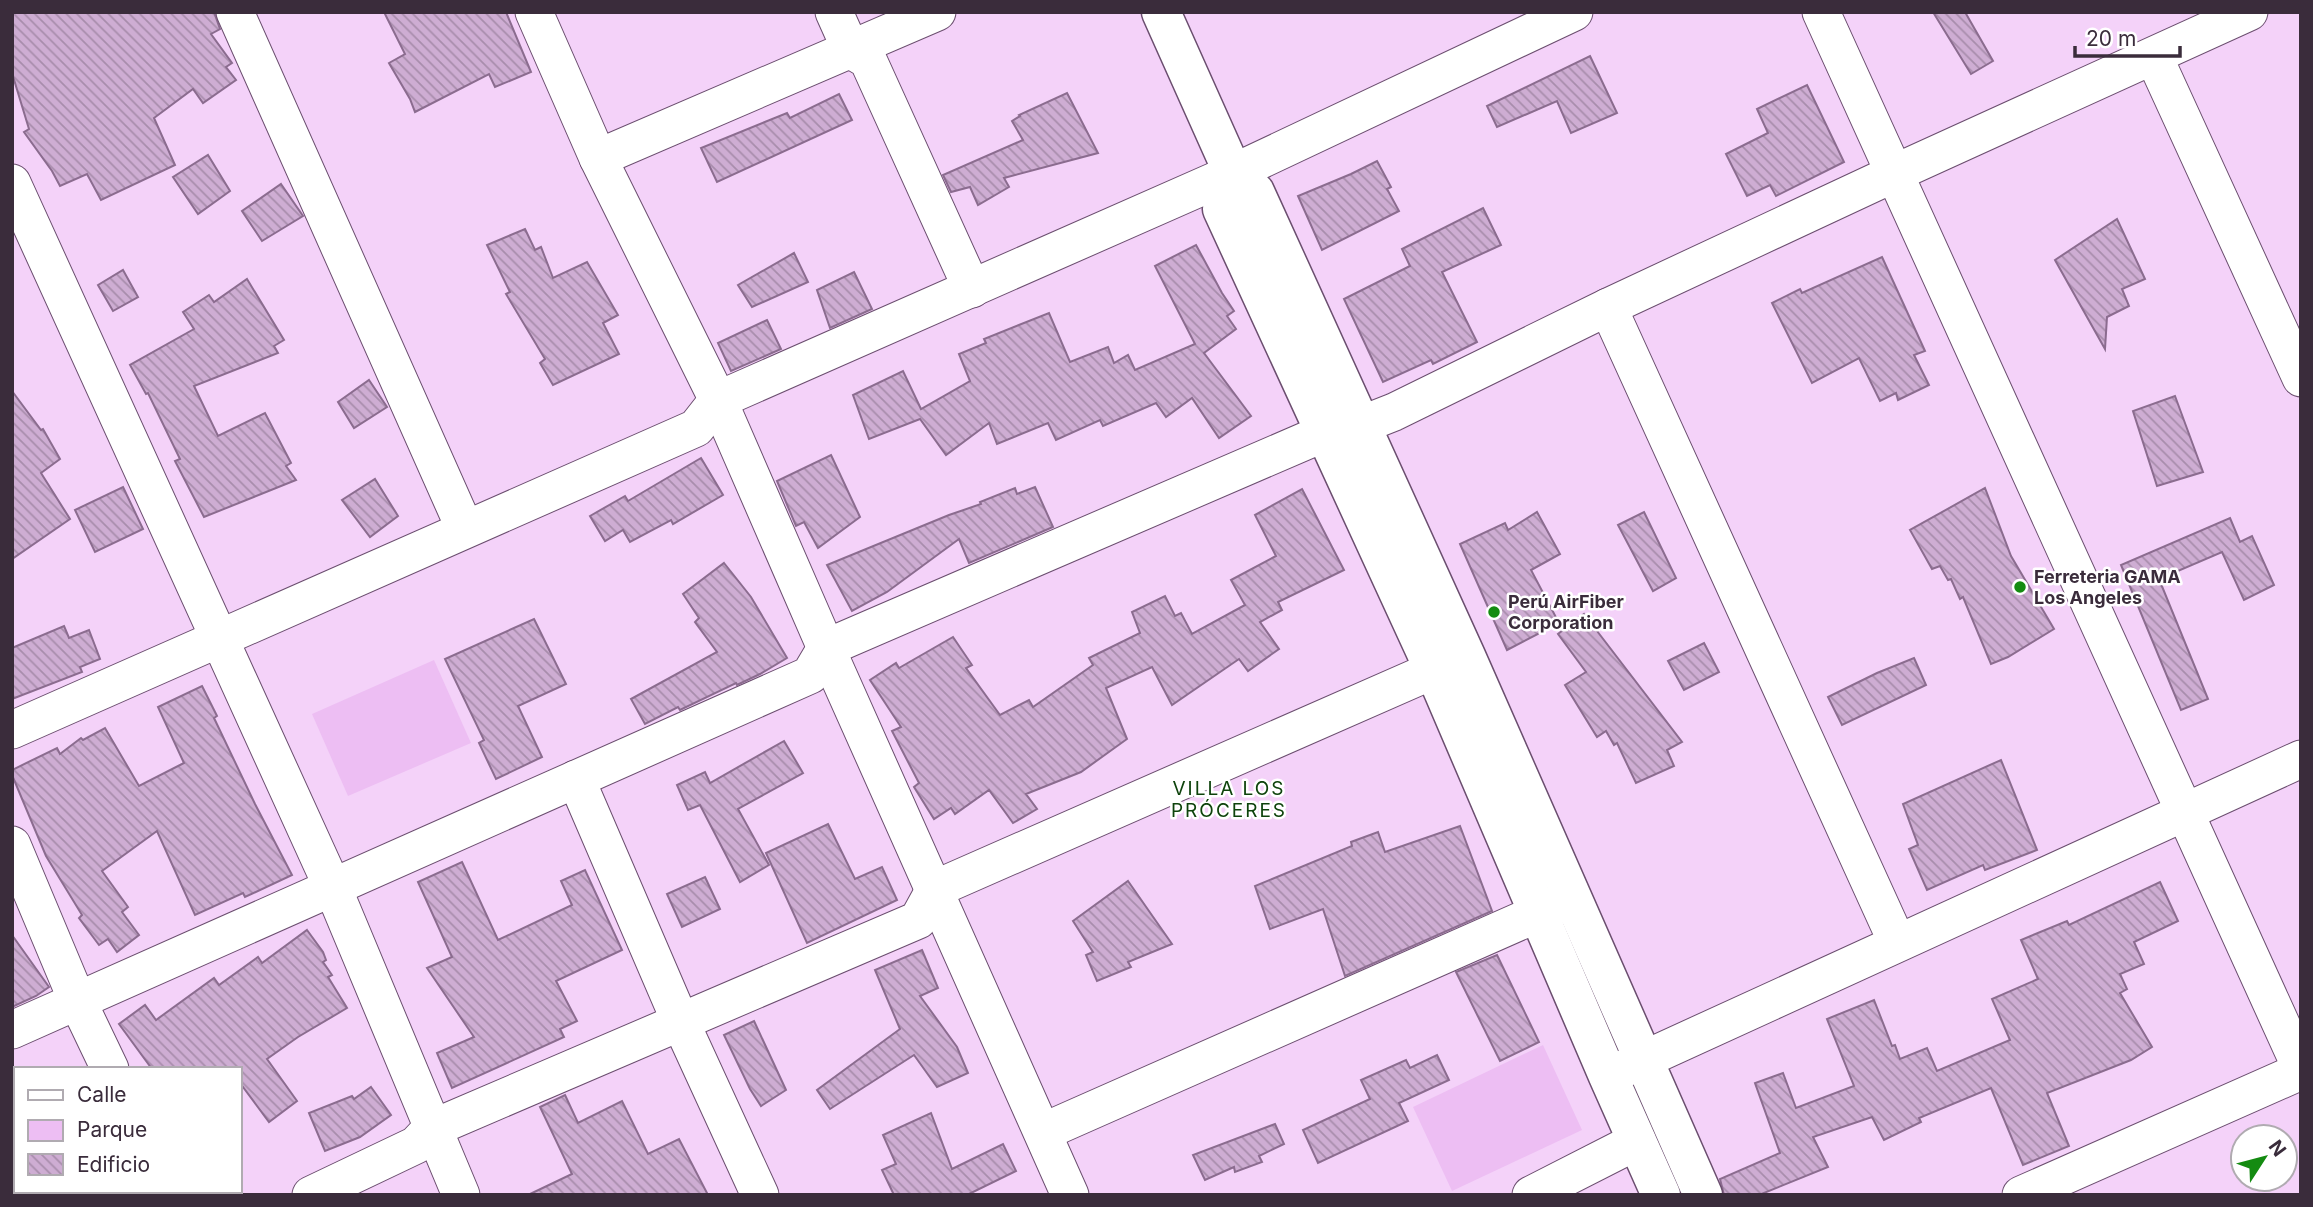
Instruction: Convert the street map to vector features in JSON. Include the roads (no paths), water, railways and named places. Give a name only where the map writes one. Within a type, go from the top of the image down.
[{"type":"street","points":[[235,12],[465,529]]},
{"type":"street","points":[[534,12],[598,158],[718,400],[1070,1195]]},
{"type":"street","points":[[834,12],[851,50],[869,60],[972,289]]},
{"type":"street","points":[[598,158],[937,12]]},
{"type":"street","points":[[1161,12],[1233,173],[1255,192],[1361,425],[1450,663],[1538,914],[1661,1195]]},
{"type":"street","points":[[12,730],[696,428],[718,400],[1233,173],[1574,12]]},
{"type":"street","points":[[1821,12],[2301,1069],[2021,1195]]},
{"type":"street","points":[[12,1030],[810,675],[826,648],[1324,433],[1361,425],[1394,412],[1608,307],[2249,12]]},
{"type":"street","points":[[2154,57],[2301,378]]},
{"type":"street","points":[[1233,173],[1222,209],[1324,433],[1450,663],[1572,898],[1703,1195]]},
{"type":"street","points":[[12,183],[332,886],[431,1129],[461,1195]]},
{"type":"street","points":[[1608,307],[1897,942]]},
{"type":"street","points":[[311,1195],[416,1145],[431,1129],[918,920],[935,889],[1450,663]]},
{"type":"street","points":[[1608,1076],[2301,759]]},
{"type":"street","points":[[576,779],[681,1023],[760,1195]]},
{"type":"street","points":[[12,845],[109,1067]]},
{"type":"street","points":[[1043,1132],[1572,898]]},
{"type":"street","points":[[1531,1195],[1637,1141]]},
{"type":"place","name":"Ferreteria GAMA Los Angeles","points":[[2020,587]]},
{"type":"place","name":"Perú AirFiber Corporation","points":[[1494,612]]},
{"type":"district","name":"VILLA LOS PRÓCERES","points":[[1229,799]]}]
